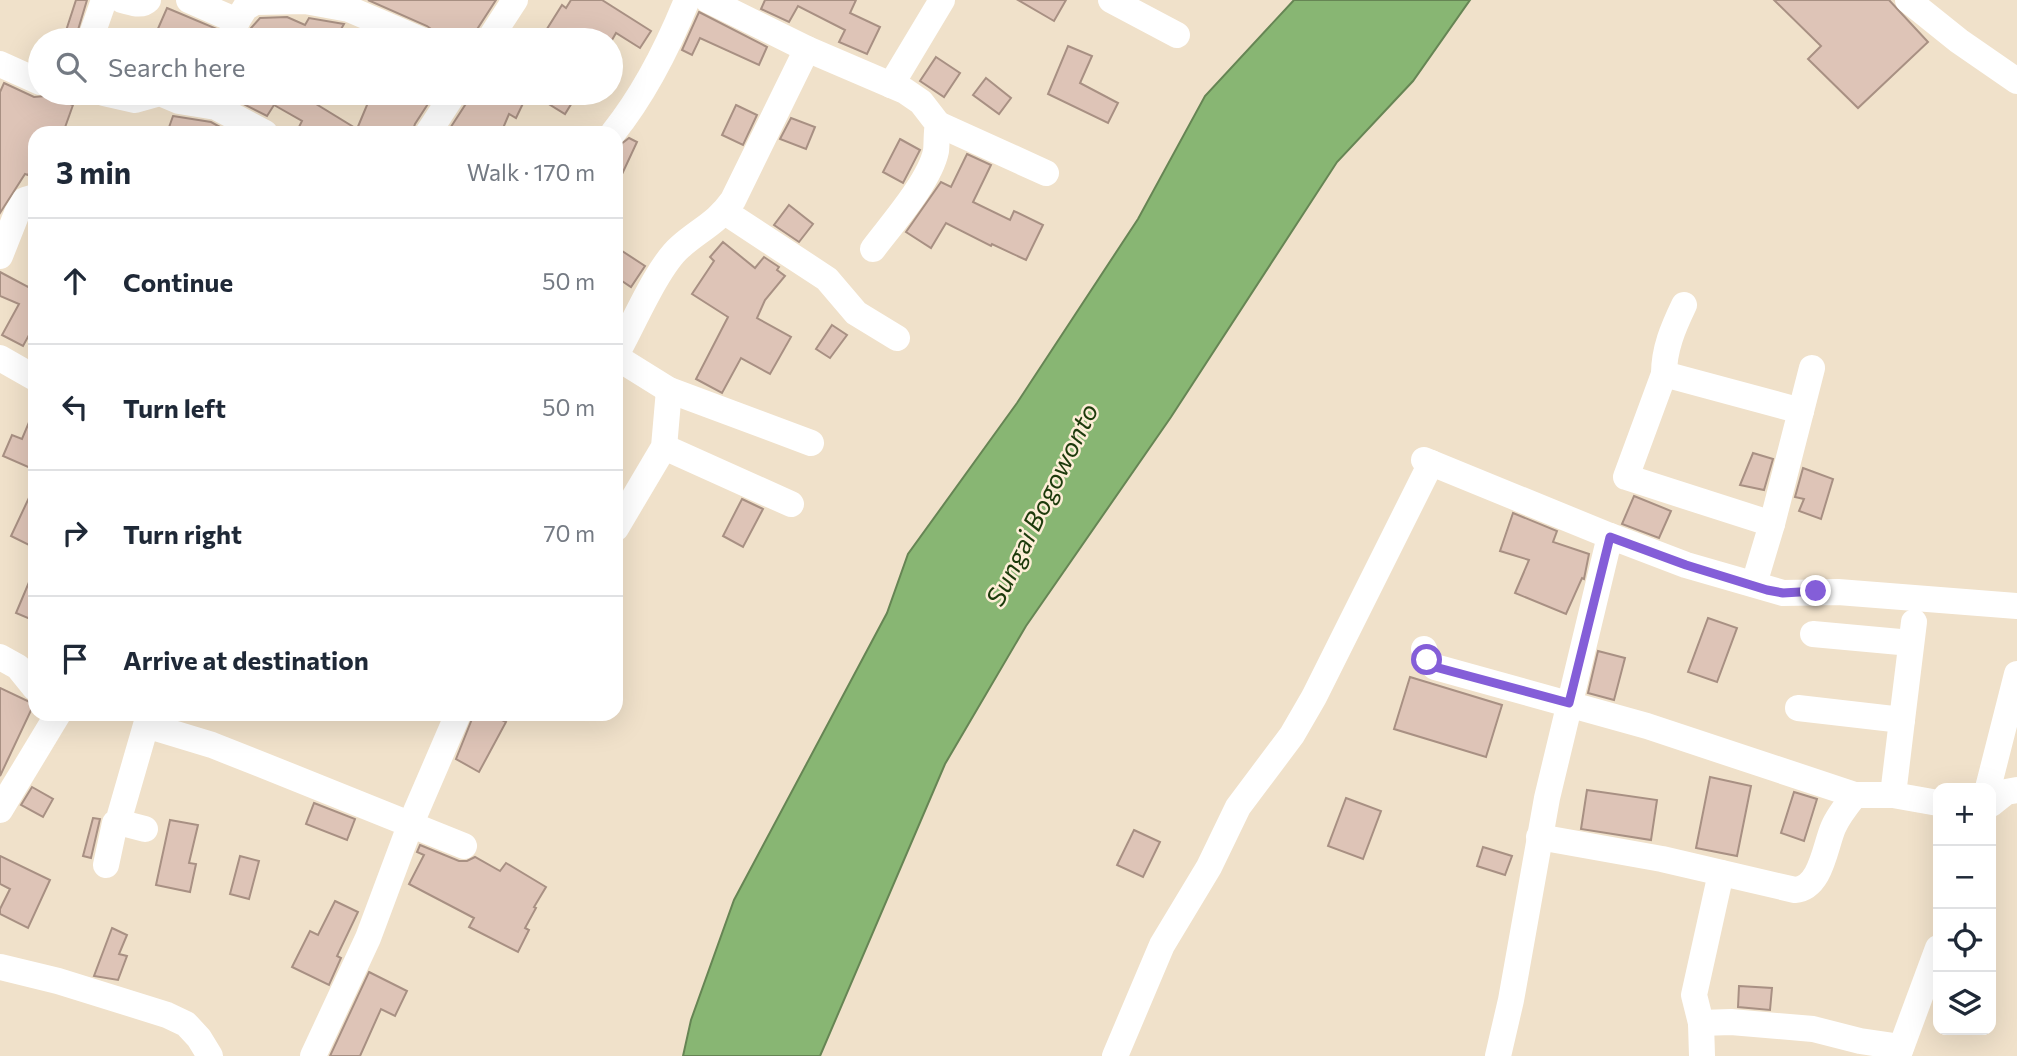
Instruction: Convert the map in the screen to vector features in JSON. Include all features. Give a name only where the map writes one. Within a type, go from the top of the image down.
[{"type":"street","points":[[94,28],[103,0]]},
{"type":"street","points":[[122,0],[138,4],[148,0]]},
{"type":"street","points":[[189,0],[229,28]]},
{"type":"street","points":[[497,28],[515,0]]},
{"type":"street","points":[[619,126],[666,52],[687,0]]},
{"type":"street","points":[[708,0],[807,49],[905,91],[921,102],[938,124],[1046,173]]},
{"type":"street","points":[[891,85],[943,0]]},
{"type":"street","points":[[1111,0],[1177,35]]},
{"type":"street","points":[[1908,0],[1959,41],[2017,81]]},
{"type":"street","points":[[235,28],[245,8],[255,2],[305,1],[349,9],[393,28]]},
{"type":"street","points":[[623,343],[666,265],[680,247],[725,212],[763,142],[807,49]]},
{"type":"street","points":[[0,64],[28,77]]},
{"type":"street","points":[[214,105],[252,126]]},
{"type":"street","points":[[433,126],[446,105]]},
{"type":"street","points":[[873,249],[931,164],[936,150],[938,124]]},
{"type":"street","points":[[0,256],[17,213],[28,199]]},
{"type":"street","points":[[725,212],[827,279],[856,313],[897,338]]},
{"type":"street","points":[[1684,305],[1669,338],[1664,358],[1664,374],[1626,478],[1772,524]]},
{"type":"street","points":[[0,358],[28,374]]},
{"type":"street","points":[[623,360],[669,390],[811,443]]},
{"type":"street","points":[[1754,584],[1812,368]]},
{"type":"street","points":[[1664,374],[1801,411]]},
{"type":"street","points":[[623,516],[664,447],[669,390]]},
{"type":"street","points":[[664,447],[791,504]]},
{"type":"street","points":[[1115,1056],[1162,946],[1209,867],[1238,807],[1293,735],[1314,697],[1428,462],[1610,537],[1686,565],[1783,593],[1838,592],[2017,606]]},
{"type":"street","points":[[1498,1056],[1511,1000],[1539,837],[1610,537]]},
{"type":"street","points":[[1813,634],[1912,633],[1893,795]]},
{"type":"street","points":[[1424,649],[1427,660],[1435,667],[1647,726],[1855,795],[1893,795],[1933,802]]},
{"type":"street","points":[[0,657],[18,667],[28,679]]},
{"type":"street","points":[[1989,783],[2017,674]]},
{"type":"street","points":[[1798,708],[1902,720]]},
{"type":"street","points":[[0,810],[54,721]]},
{"type":"street","points":[[313,1056],[368,938],[411,823],[455,721]]},
{"type":"street","points":[[106,865],[115,823],[118,822],[146,725],[212,746],[464,846]]},
{"type":"street","points":[[1996,800],[2006,792],[2017,790]]},
{"type":"street","points":[[1539,837],[1662,859],[1802,890],[1810,885],[1834,825],[1855,795]]},
{"type":"street","points":[[118,822],[145,829]]},
{"type":"street","points":[[1702,1056],[1701,1023],[1694,995],[1721,873]]},
{"type":"street","points":[[1701,1023],[1731,1022],[1813,1029],[1899,1051],[1933,961]]},
{"type":"street","points":[[0,967],[58,981],[167,1015],[186,1024],[210,1056]]},
{"type":"water","name":"Sungai Bogowonto","points":[[1294,0],[1470,0],[1413,81],[1337,162],[1171,417],[1026,626],[945,764],[820,1056],[683,1056],[691,1020],[734,900],[887,613],[908,554],[1017,403],[1138,219],[1205,96]]},
{"type":"building","points":[[76,0],[87,0],[79,28],[67,28]]},
{"type":"building","points":[[368,0],[496,0],[478,28],[427,26]]},
{"type":"building","points":[[571,0],[602,0],[651,31],[640,48],[623,37],[623,28],[548,28],[562,5],[566,8]]},
{"type":"building","points":[[765,0],[856,0],[850,13],[880,27],[867,54],[839,42],[845,30],[798,6],[789,22],[761,9]]},
{"type":"building","points":[[1018,0],[1066,0],[1054,21]]},
{"type":"building","points":[[1774,0],[1889,0],[1928,42],[1858,108],[1808,59],[1821,46]]},
{"type":"building","points":[[167,8],[215,28],[158,28]]},
{"type":"building","points":[[699,12],[767,47],[759,65],[700,38],[692,55],[682,50]]},
{"type":"building","points":[[287,17],[305,25],[309,18],[344,24],[342,28],[251,28],[260,18]]},
{"type":"building","points":[[1068,46],[1092,56],[1080,83],[1118,103],[1108,123],[1048,94]]},
{"type":"building","points":[[936,57],[960,73],[944,97],[920,81]]},
{"type":"building","points":[[986,78],[1011,98],[999,114],[973,95]]},
{"type":"building","points":[[4,83],[28,94],[28,105],[73,105],[66,126],[28,126],[28,175],[25,174],[0,213],[0,92]]},
{"type":"building","points":[[245,105],[274,105],[267,116]]},
{"type":"building","points":[[274,105],[318,105],[352,126],[300,126],[302,121]]},
{"type":"building","points":[[367,105],[427,105],[415,124],[358,126]]},
{"type":"building","points":[[465,105],[522,105],[516,118],[509,114],[504,126],[452,126]]},
{"type":"building","points":[[550,105],[571,105],[565,114]]},
{"type":"building","points":[[736,105],[757,115],[743,145],[722,135]]},
{"type":"building","points":[[173,116],[211,122],[218,126],[169,126]]},
{"type":"building","points":[[791,118],[815,127],[806,149],[780,139]]},
{"type":"building","points":[[629,138],[637,142],[623,172],[623,143]]},
{"type":"building","points":[[900,139],[920,150],[903,183],[883,172]]},
{"type":"building","points":[[967,154],[991,165],[973,202],[1010,220],[1014,211],[1043,225],[1026,260],[946,223],[931,248],[906,232],[941,182],[951,187]]},
{"type":"building","points":[[789,205],[813,224],[799,242],[774,225]]},
{"type":"building","points":[[723,242],[755,268],[764,257],[779,267],[777,270],[785,276],[765,300],[757,318],[791,337],[770,374],[741,358],[722,393],[696,379],[728,317],[692,294],[714,261],[710,257]]},
{"type":"building","points":[[623,252],[645,266],[631,287],[623,282]]},
{"type":"building","points":[[0,272],[28,287],[28,337],[23,346],[2,335],[19,304],[0,296]]},
{"type":"building","points":[[832,325],[847,335],[830,358],[816,349]]},
{"type":"building","points":[[28,425],[28,467],[3,456],[12,435],[22,439]]},
{"type":"building","points":[[1753,453],[1773,459],[1764,490],[1740,485]]},
{"type":"building","points":[[1803,468],[1833,479],[1821,519],[1799,511],[1804,499],[1795,497]]},
{"type":"building","points":[[1634,496],[1671,511],[1659,538],[1622,524]]},
{"type":"building","points":[[742,499],[763,509],[743,547],[723,536]]},
{"type":"building","points":[[28,500],[28,544],[11,536]]},
{"type":"building","points":[[1513,513],[1557,531],[1553,542],[1589,554],[1584,579],[1582,578],[1566,614],[1515,593],[1529,560],[1500,551]]},
{"type":"building","points":[[28,585],[28,618],[16,613]]},
{"type":"building","points":[[1708,618],[1737,628],[1717,682],[1688,672]]},
{"type":"building","points":[[1598,651],[1625,658],[1614,700],[1588,693]]},
{"type":"building","points":[[1410,677],[1502,705],[1486,757],[1394,729]]},
{"type":"building","points":[[0,688],[28,701],[28,717],[0,776]]},
{"type":"building","points":[[471,721],[506,722],[479,772],[456,759]]},
{"type":"building","points":[[1710,777],[1751,786],[1737,856],[1696,848]]},
{"type":"building","points":[[32,787],[53,799],[43,817],[21,805]]},
{"type":"building","points":[[1587,790],[1657,800],[1651,840],[1581,829]]},
{"type":"building","points":[[1794,792],[1817,799],[1804,841],[1781,833]]},
{"type":"building","points":[[1346,798],[1381,811],[1363,859],[1328,846]]},
{"type":"building","points":[[314,803],[355,819],[347,840],[306,824]]},
{"type":"building","points":[[93,818],[100,819],[91,858],[83,856]]},
{"type":"building","points":[[170,820],[198,825],[189,863],[196,864],[190,892],[156,885]]},
{"type":"building","points":[[1134,830],[1160,842],[1143,877],[1117,865]]},
{"type":"building","points":[[420,845],[459,861],[475,857],[500,871],[506,863],[546,887],[534,907],[536,908],[525,928],[529,930],[518,952],[469,927],[474,918],[409,884],[424,855],[417,852]]},
{"type":"building","points":[[1483,847],[1512,856],[1505,875],[1477,866]]},
{"type":"building","points":[[0,856],[50,880],[28,928],[0,914],[10,889],[0,884]]},
{"type":"building","points":[[240,856],[259,861],[249,899],[230,894]]},
{"type":"building","points":[[335,901],[358,912],[337,956],[341,958],[329,985],[292,967],[310,931],[318,935]]},
{"type":"building","points":[[112,928],[127,935],[119,954],[127,956],[118,980],[94,976]]},
{"type":"building","points":[[369,972],[407,991],[395,1016],[381,1009],[360,1056],[330,1056]]},
{"type":"building","points":[[1739,986],[1772,988],[1770,1010],[1738,1007]]},
{"type":"route","points":[[1427,660],[1435,667],[1569,703],[1610,537],[1686,565],[1767,590],[1783,593],[1816,591]]}]
